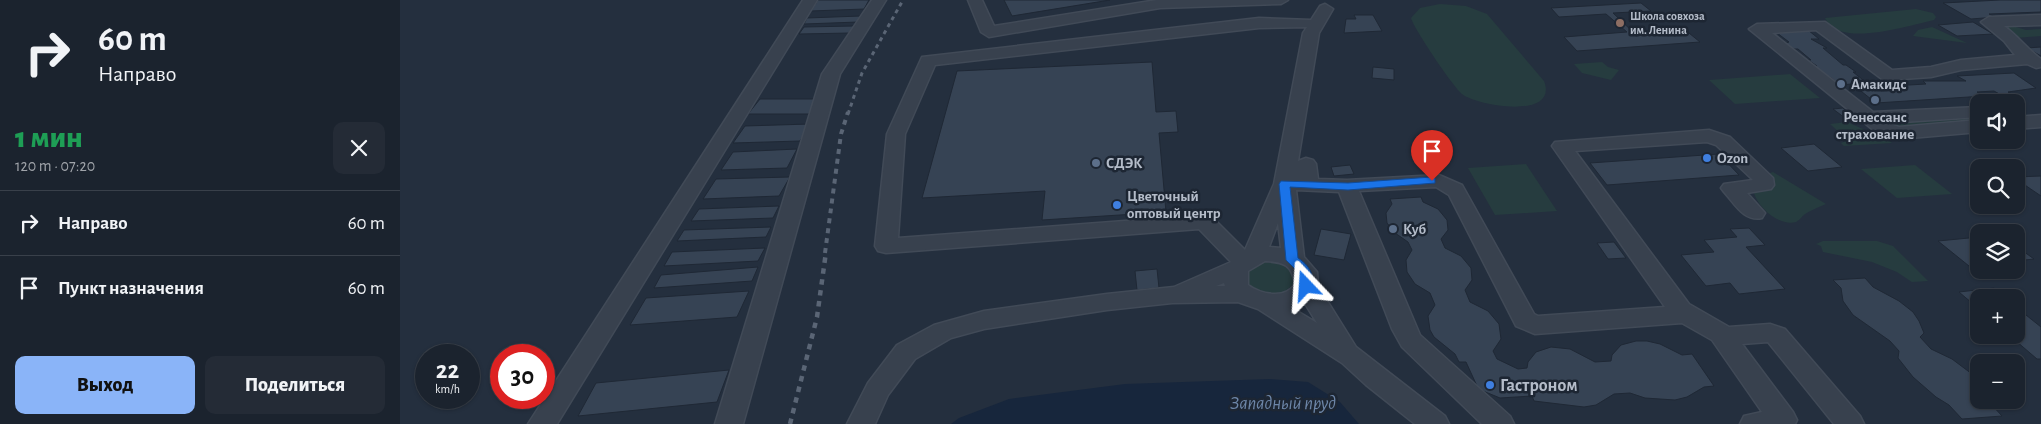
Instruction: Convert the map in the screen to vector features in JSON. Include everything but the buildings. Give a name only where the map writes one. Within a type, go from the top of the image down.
[{"type":"street","points":[[542,424],[669,226],[810,0]]},
{"type":"street","points":[[729,424],[830,74],[880,0]]},
{"type":"street","points":[[974,0],[989,32],[1160,4],[1286,3],[1307,11],[1327,4]]},
{"type":"street","points":[[1286,3],[1308,28]]},
{"type":"street","points":[[1292,260],[1284,184],[1308,28],[1327,4]]},
{"type":"street","points":[[2036,62],[2021,52],[2010,38],[1989,22],[2041,20]]},
{"type":"street","points":[[1245,262],[1204,222],[886,246],[896,134],[928,61],[1259,23],[1308,28]]},
{"type":"street","points":[[1970,127],[1899,133],[1884,129],[1758,29],[1819,25],[1888,74],[1931,72],[1961,65],[2036,62]]},
{"type":"street","points":[[2025,110],[2041,109]]},
{"type":"street","points":[[1869,118],[1970,112]]},
{"type":"street","points":[[2025,122],[2041,121]]},
{"type":"street","points":[[1754,212],[1731,188],[1764,185],[1763,178],[1723,141],[1709,136],[1562,146],[1684,314],[1714,329],[1723,337],[1783,420],[1754,424]]},
{"type":"street","points":[[1306,164],[1308,184]]},
{"type":"street","points":[[1284,184],[1348,186],[1438,181],[1455,189],[1525,320],[1535,325],[1684,314]]},
{"type":"street","points":[[1284,184],[1236,283],[1256,299],[1352,356]]},
{"type":"street","points":[[1348,186],[1404,329],[1411,341],[1500,424]]},
{"type":"street","points":[[1172,295],[1245,262],[1272,254],[1292,260],[1301,266],[1306,274],[1306,286],[1326,320],[1352,356],[1375,378],[1434,424]]},
{"type":"street","points":[[861,424],[877,390],[906,352],[942,331],[984,320],[1172,295],[1283,302],[1294,298],[1306,286]]},
{"type":"street","points":[[1723,337],[1770,333],[1776,335],[1850,424]]},
{"type":"green space","points":[[1440,4],[1466,6],[1487,14],[1544,81],[1545,93],[1540,101],[1515,107],[1499,106],[1471,99],[1462,94],[1434,58],[1411,18],[1420,8]]},
{"type":"green space","points":[[1916,9],[1933,13],[1936,17],[1934,20],[1892,30],[1859,34],[1844,32],[1832,27],[1825,18]]},
{"type":"green space","points":[[2003,23],[2026,30],[2041,29],[2041,36],[2015,38],[1992,24]]},
{"type":"green space","points":[[1932,27],[1967,43],[1913,36],[1918,30]]},
{"type":"green space","points":[[1602,62],[1608,67],[1619,70],[1611,80],[1582,73],[1574,64]]},
{"type":"green space","points":[[1790,74],[1820,98],[1735,104],[1709,80]]},
{"type":"green space","points":[[1970,116],[1970,124],[1901,130],[1887,126],[1885,121]]},
{"type":"green space","points":[[1847,122],[1892,143],[1844,146],[1841,143],[1848,140],[1830,124]]},
{"type":"green space","points":[[1526,164],[1557,211],[1495,215],[1468,168]]},
{"type":"green space","points":[[1915,165],[1952,194],[1897,198],[1861,169]]},
{"type":"green space","points":[[1773,172],[1826,204],[1807,213],[1796,222],[1789,223],[1776,219],[1765,210],[1754,193],[1764,189],[1767,174]]},
{"type":"green space","points":[[1823,241],[1877,241],[1893,246],[1928,281],[1912,282],[1897,272],[1872,262],[1823,252],[1821,246],[1816,244]]},
{"type":"green space","points":[[1262,262],[1279,263],[1292,272],[1293,284],[1278,294],[1267,294],[1249,287],[1245,275],[1248,269]]},
{"type":"water","name":"Западный пруд","points":[[1270,379],[1308,382],[1340,402],[1359,424],[951,424],[959,418],[1009,399],[1125,384]]},
{"type":"railway","points":[[848,114],[862,73],[903,0]]},
{"type":"railway","points":[[825,253],[841,134],[848,112]]},
{"type":"railway","points":[[790,424],[817,317],[826,252]]},
{"type":"place","name":"Школа совхоза им. Ленина","points":[[1620,23]]},
{"type":"place","name":"Амакидс","points":[[1841,84]]},
{"type":"place","name":"Ренессанс страхование","points":[[1875,100]]},
{"type":"place","name":"Ozon","points":[[1707,158]]},
{"type":"place","name":"СДЭК","points":[[1096,163]]},
{"type":"place","name":"Цветочный оптовый центр","points":[[1117,205]]},
{"type":"place","name":"Куб","points":[[1393,229]]},
{"type":"place","name":"Гастроном","points":[[1490,385]]},
{"type":"route","points":[[1306,286],[1306,274],[1301,266],[1292,260],[1284,184],[1348,186],[1432,181]]}]
